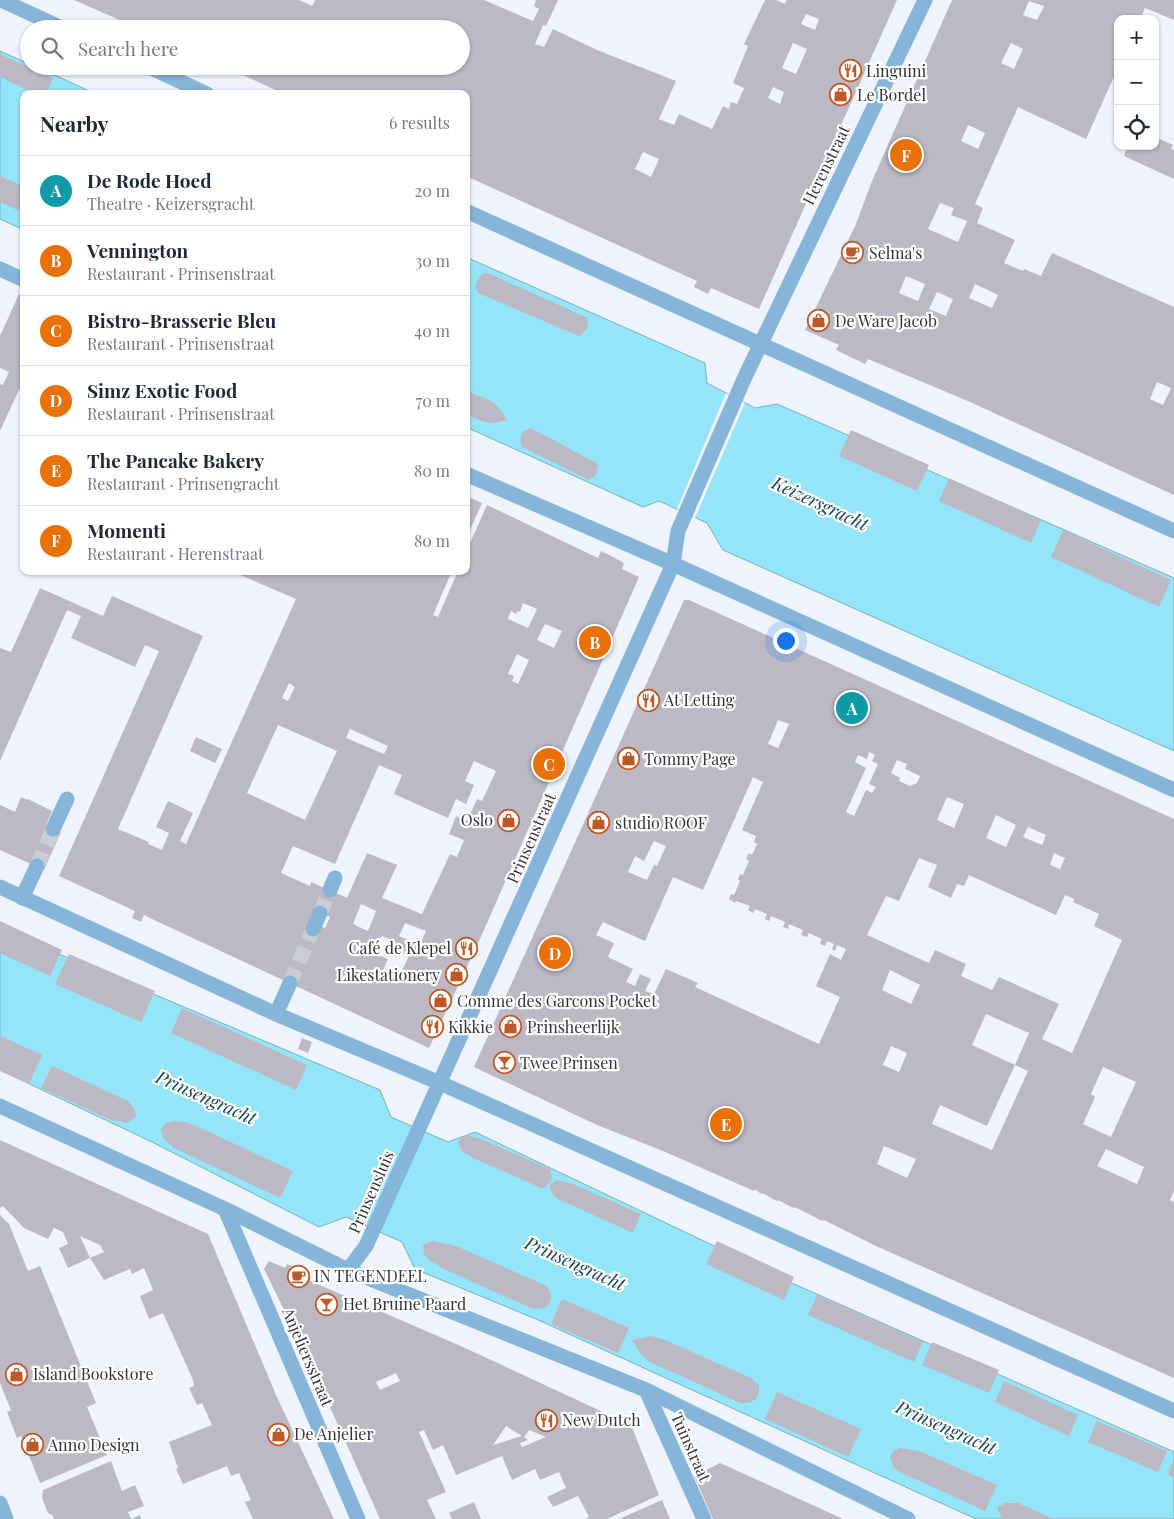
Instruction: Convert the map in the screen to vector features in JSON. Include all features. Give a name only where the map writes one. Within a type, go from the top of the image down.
[{"type":"street","points":[[1,0],[44,20]]},
{"type":"street","name":"Herenstraat","points":[[744,379],[759,344],[925,0]]},
{"type":"street","points":[[166,75],[198,90]]},
{"type":"street","points":[[470,213],[1174,532]]},
{"type":"street","points":[[0,270],[20,278]]},
{"type":"street","name":"Prinsenstraat","points":[[420,1126],[673,564],[678,531],[744,379]]},
{"type":"street","points":[[470,476],[673,564],[1174,790]]},
{"type":"street","points":[[53,829],[67,799]]},
{"type":"street","points":[[22,898],[37,866]]},
{"type":"street","points":[[0,887],[276,1014],[440,1083],[1174,1411]]},
{"type":"street","points":[[313,929],[320,913]]},
{"type":"street","points":[[276,1014],[290,983]]},
{"type":"street","points":[[0,1106],[225,1209],[348,1270],[646,1390],[908,1519]]},
{"type":"street","name":"Prinsensluis","points":[[348,1270],[366,1246],[420,1126]]},
{"type":"street","name":"Anjeliersstraat","points":[[225,1209],[358,1519]]},
{"type":"street","name":"Tuinstraat","points":[[646,1390],[704,1519]]},
{"type":"street","points":[[0,1503],[6,1519]]},
{"type":"water","points":[[0,51],[20,60],[20,75],[55,75],[87,90],[20,90],[20,228],[0,219]]},
{"type":"water","name":"Keizersgracht","points":[[470,259],[705,363],[707,383],[755,408],[777,404],[1174,578],[1174,751],[723,550],[707,523],[659,501],[643,507],[470,429]]},
{"type":"water","name":"Prinsengracht","points":[[0,929],[380,1090],[391,1117],[448,1142],[475,1132],[794,1284],[1174,1452],[1174,1519],[976,1519],[536,1319],[415,1269],[402,1242],[346,1217],[319,1227],[152,1142],[0,1070]]},
{"type":"pier","points":[[726,393],[745,403],[695,518],[677,509]]},
{"type":"building","points":[[74,0],[299,0],[312,6],[315,0],[484,0],[533,21],[539,9],[534,6],[536,0],[558,0],[546,26],[543,25],[535,44],[544,47],[553,29],[597,50],[676,81],[659,119],[674,125],[679,114],[712,129],[723,106],[729,109],[731,102],[737,104],[744,88],[733,83],[748,46],[744,44],[765,0],[776,0],[785,4],[786,0],[897,0],[759,309],[711,288],[708,294],[694,287],[697,281],[470,178],[470,90],[275,90],[243,75],[470,75],[470,20],[120,20]],"holes":[[[806,14],[819,19],[815,30],[801,24]],[[793,43],[807,49],[796,74],[782,68]],[[773,87],[784,92],[780,104],[768,98]],[[643,152],[659,159],[651,177],[635,169]]]},
{"type":"building","points":[[952,0],[1174,0],[1174,20],[1145,8],[1142,15],[1114,15],[1114,77],[1086,139],[1018,107],[975,204],[983,208],[977,223],[1015,240],[1004,263],[1041,276],[1052,253],[1174,307],[1174,495],[970,402],[868,359],[865,364],[836,350],[839,345],[805,330],[856,224],[872,181]],"holes":[[[1029,1],[1044,6],[1037,20],[1023,15]],[[1011,43],[1023,49],[1014,69],[1001,63]],[[968,125],[985,133],[978,149],[961,141]],[[940,203],[954,208],[951,215],[967,221],[958,242],[928,229]],[[906,276],[925,284],[918,301],[899,293]],[[975,284],[998,295],[992,308],[969,298]],[[937,292],[953,299],[946,316],[929,309]],[[1157,382],[1171,388],[1163,405],[1150,399]]]},
{"type":"building","points":[[0,54],[20,63],[20,75],[46,75],[53,78],[48,90],[28,90],[0,77]]},
{"type":"building","points":[[1159,139],[1173,145],[1171,149],[1174,150],[1174,179],[1124,156],[1126,150],[1159,150]]},
{"type":"building","points":[[0,176],[20,185],[20,211],[0,202]]},
{"type":"building","points":[[484,273],[488,273],[588,318],[587,329],[579,336],[478,293],[475,286]]},
{"type":"building","points":[[20,294],[20,388],[0,431],[0,384],[3,385],[9,372],[0,368],[0,336]]},
{"type":"building","points":[[470,392],[493,402],[507,420],[495,423],[484,422],[470,416]]},
{"type":"building","points":[[531,428],[598,464],[596,475],[589,480],[522,447],[521,436],[524,431]]},
{"type":"building","points":[[851,430],[929,465],[917,491],[839,456]]},
{"type":"building","points":[[949,478],[1041,520],[1031,543],[939,501]]},
{"type":"building","points":[[470,498],[482,503],[470,530]]},
{"type":"building","points":[[487,505],[598,558],[601,551],[624,563],[622,569],[639,577],[480,939],[429,1048],[144,915],[141,922],[132,918],[135,911],[59,876],[159,651],[145,645],[135,667],[71,638],[81,616],[67,610],[0,761],[0,648],[11,652],[40,588],[103,616],[112,596],[203,636],[118,829],[149,842],[148,844],[162,850],[169,833],[156,827],[168,801],[193,813],[180,841],[186,844],[296,599],[240,575],[450,575],[433,615],[438,617],[456,575],[470,575],[470,543]],"holes":[[[523,603],[537,609],[528,628],[508,619],[511,611],[516,614],[518,611],[520,612]],[[545,624],[562,631],[554,648],[537,640]],[[517,654],[529,660],[518,684],[512,681],[514,676],[508,674]],[[289,683],[295,687],[288,701],[282,698]],[[278,725],[337,751],[305,820],[247,793]],[[350,729],[388,746],[384,754],[346,738]],[[474,761],[496,771],[482,801],[477,799],[467,821],[456,816],[449,834],[464,840],[457,857],[450,854],[422,914],[382,898],[397,865],[367,853],[347,898],[311,882],[310,886],[281,873],[293,846],[335,864],[379,765],[402,775],[394,794],[448,818],[456,799],[466,804],[474,785],[465,781]],[[361,904],[376,911],[368,931],[353,924]],[[314,911],[330,917],[325,928],[319,926]],[[405,923],[426,931],[420,945],[399,936]],[[382,936],[396,942],[392,949],[409,956],[397,981],[381,975],[388,959],[370,952]]]},
{"type":"building","points":[[1063,530],[1171,580],[1159,607],[1051,557]]},
{"type":"building","points":[[684,600],[689,600],[1174,819],[1174,1191],[1170,1200],[1174,1202],[1174,1378],[876,1246],[824,1220],[822,1221],[761,1194],[755,1189],[754,1191],[663,1151],[597,1125],[474,1067]],"holes":[[[778,720],[789,724],[778,748],[768,744]],[[869,752],[875,755],[872,761],[878,764],[869,784],[876,787],[872,793],[866,790],[854,816],[846,812],[866,768],[855,762],[858,755],[867,759]],[[897,760],[907,764],[905,769],[920,776],[917,783],[910,786],[899,781],[900,778],[891,773]],[[753,777],[763,782],[742,830],[756,836],[754,842],[757,844],[752,855],[749,853],[746,859],[749,861],[743,875],[740,874],[738,879],[740,881],[734,895],[731,894],[729,899],[735,903],[736,901],[750,906],[748,910],[753,913],[755,909],[767,914],[765,919],[769,921],[771,916],[785,922],[783,927],[788,929],[789,924],[803,930],[801,935],[807,937],[809,933],[822,939],[820,944],[825,946],[827,941],[834,944],[832,949],[835,951],[837,945],[846,949],[841,960],[830,954],[816,986],[840,997],[819,1044],[695,987],[698,983],[666,969],[654,994],[645,991],[651,979],[640,974],[635,986],[626,982],[633,969],[608,957],[614,943],[596,935],[603,922],[645,941],[673,877],[703,890]],[[947,797],[964,804],[954,828],[937,820]],[[996,815],[1016,825],[1006,847],[986,838]],[[1028,827],[1046,835],[1042,845],[1023,837]],[[654,841],[666,846],[657,866],[654,865],[647,880],[628,872],[635,856],[644,861]],[[1054,853],[1065,858],[1060,869],[1050,865]],[[919,858],[937,865],[928,887],[951,898],[957,884],[964,886],[969,875],[1056,915],[1065,895],[1074,899],[1073,902],[1099,914],[1094,926],[1122,940],[1072,1053],[1042,1039],[1059,1004],[999,977],[992,990],[961,976],[966,964],[935,950],[929,963],[867,935],[886,896],[899,901]],[[890,970],[920,985],[911,1004],[882,990]],[[986,1014],[1029,1033],[1015,1065],[972,1045]],[[891,1046],[907,1053],[899,1072],[883,1065]],[[1015,1065],[1028,1071],[992,1150],[932,1124],[940,1105],[987,1126]],[[1103,1067],[1136,1082],[1111,1137],[1083,1124],[1095,1097],[1091,1094]],[[884,1146],[916,1159],[907,1178],[877,1164]],[[1106,1149],[1144,1167],[1137,1184],[1097,1166]]]},
{"type":"building","points":[[196,737],[222,749],[215,763],[190,751]]},
{"type":"building","points":[[21,797],[52,811],[46,825],[61,832],[44,870],[0,850],[0,805],[15,812]]},
{"type":"building","points":[[0,921],[62,950],[50,976],[0,953]]},
{"type":"building","points":[[69,954],[155,991],[141,1022],[55,984]]},
{"type":"building","points":[[182,1008],[307,1065],[296,1090],[171,1033]]},
{"type":"building","points":[[0,1036],[42,1055],[29,1084],[0,1071]]},
{"type":"building","points":[[302,1038],[312,1042],[308,1053],[298,1049]]},
{"type":"building","points":[[52,1066],[128,1101],[134,1108],[135,1118],[127,1123],[111,1120],[41,1088]]},
{"type":"building","points":[[173,1121],[185,1122],[196,1126],[293,1171],[280,1198],[174,1148],[164,1139],[161,1129],[165,1124]]},
{"type":"building","points":[[468,1135],[550,1169],[552,1178],[550,1182],[541,1188],[473,1158],[462,1151],[458,1143],[460,1138]]},
{"type":"building","points":[[0,1140],[208,1234],[277,1397],[334,1519],[253,1519],[245,1502],[251,1500],[239,1473],[231,1476],[227,1466],[183,1484],[176,1469],[178,1468],[169,1442],[212,1425],[202,1403],[197,1405],[189,1388],[194,1386],[193,1380],[163,1313],[149,1319],[140,1296],[153,1290],[144,1268],[132,1274],[130,1269],[104,1280],[90,1258],[68,1268],[59,1248],[68,1244],[63,1232],[54,1228],[48,1239],[24,1228],[3,1206],[0,1208]],"holes":[[[80,1236],[100,1245],[104,1252],[90,1258]]]},
{"type":"building","points":[[557,1180],[573,1184],[641,1214],[633,1233],[558,1199],[553,1195],[549,1186]]},
{"type":"building","points":[[0,1215],[9,1224],[28,1271],[40,1266],[96,1403],[87,1407],[107,1455],[40,1483],[21,1436],[17,1438],[7,1412],[11,1410],[0,1383]]},
{"type":"building","points":[[433,1241],[456,1246],[547,1286],[551,1294],[551,1301],[545,1308],[533,1309],[446,1270],[429,1260],[424,1254],[423,1246]]},
{"type":"building","points":[[717,1241],[794,1277],[784,1300],[706,1264]]},
{"type":"building","points":[[269,1261],[285,1268],[287,1264],[301,1270],[299,1276],[463,1347],[631,1425],[659,1495],[607,1519],[585,1519],[589,1517],[578,1496],[553,1507],[547,1497],[566,1488],[559,1472],[540,1480],[535,1469],[512,1480],[502,1456],[456,1475],[443,1445],[433,1450],[424,1430],[419,1432],[446,1492],[427,1500],[436,1519],[380,1519],[312,1367],[264,1269]],"holes":[[[396,1373],[400,1381],[380,1390],[376,1382]],[[506,1426],[522,1436],[493,1445]],[[529,1430],[546,1437],[522,1447],[520,1443],[528,1440],[524,1437]]]},
{"type":"building","points":[[817,1295],[923,1342],[914,1362],[808,1315]]},
{"type":"building","points":[[562,1299],[629,1328],[618,1353],[551,1324]]},
{"type":"building","points":[[651,1336],[665,1340],[751,1378],[759,1386],[756,1399],[749,1403],[740,1403],[650,1362],[640,1353],[632,1340]]},
{"type":"building","points":[[932,1342],[999,1370],[989,1393],[922,1365]]},
{"type":"building","points":[[1004,1381],[1078,1415],[1069,1436],[995,1402]]},
{"type":"building","points":[[777,1392],[861,1429],[848,1457],[765,1419]]},
{"type":"building","points":[[1097,1421],[1167,1451],[1158,1472],[1088,1442]]},
{"type":"building","points":[[900,1448],[919,1451],[997,1485],[985,1511],[894,1468],[890,1458],[893,1451]]},
{"type":"building","points":[[1174,1459],[1174,1478],[1167,1474]]},
{"type":"building","points":[[111,1461],[122,1491],[135,1485],[144,1506],[128,1512],[131,1519],[54,1519],[48,1513],[42,1498],[43,1490]]},
{"type":"building","points":[[720,1463],[843,1519],[713,1519],[694,1476]]},
{"type":"building","points":[[662,1500],[670,1519],[619,1519]]},
{"type":"building","points":[[474,1502],[481,1519],[452,1519],[449,1513]]},
{"type":"building","points":[[1006,1503],[1018,1503],[1054,1519],[1002,1519],[997,1507]]},
{"type":"building","points":[[140,1515],[141,1519],[131,1519]]},
{"type":"tunnel","points":[[37,866],[53,829]]},
{"type":"tunnel","points":[[320,913],[330,890]]},
{"type":"tunnel","points":[[290,983],[313,929]]},
{"type":"place","name":"Linguini","points":[[850,71]]},
{"type":"place","name":"Le Bordel","points":[[841,95]]},
{"type":"place","name":"Momenti","points":[[906,155]]},
{"type":"place","name":"Selma's","points":[[853,253]]},
{"type":"place","name":"De Ware Jacob","points":[[819,321]]},
{"type":"place","name":"Vennington","points":[[595,642]]},
{"type":"place","name":"At Letting","points":[[648,700]]},
{"type":"place","name":"De Rode Hoed","points":[[852,708]]},
{"type":"place","name":"Tommy Page","points":[[628,759]]},
{"type":"place","name":"Bistro-Brasserie Bleu","points":[[549,764]]},
{"type":"place","name":"Oslo","points":[[509,820]]},
{"type":"place","name":"studio ROOF","points":[[599,823]]},
{"type":"place","name":"Café de Klepel","points":[[467,948]]},
{"type":"place","name":"Simz Exotic Food","points":[[555,953]]},
{"type":"place","name":"Likestationery","points":[[456,975]]},
{"type":"place","name":"Comme des Garcons Pocket","points":[[441,1001]]},
{"type":"place","name":"Kikkie","points":[[432,1027]]},
{"type":"place","name":"Prinsheerlijk","points":[[511,1027]]},
{"type":"place","name":"Twee Prinsen","points":[[504,1063]]},
{"type":"place","name":"The Pancake Bakery","points":[[726,1124]]},
{"type":"place","name":"IN TEGENDEEL","points":[[298,1276]]},
{"type":"place","name":"Het Bruine Paard","points":[[327,1304]]},
{"type":"place","name":"Island Bookstore","points":[[17,1374]]},
{"type":"place","name":"New Dutch","points":[[546,1420]]},
{"type":"place","name":"De Anjelier","points":[[278,1434]]},
{"type":"place","name":"Anno Design","points":[[32,1445]]}]
